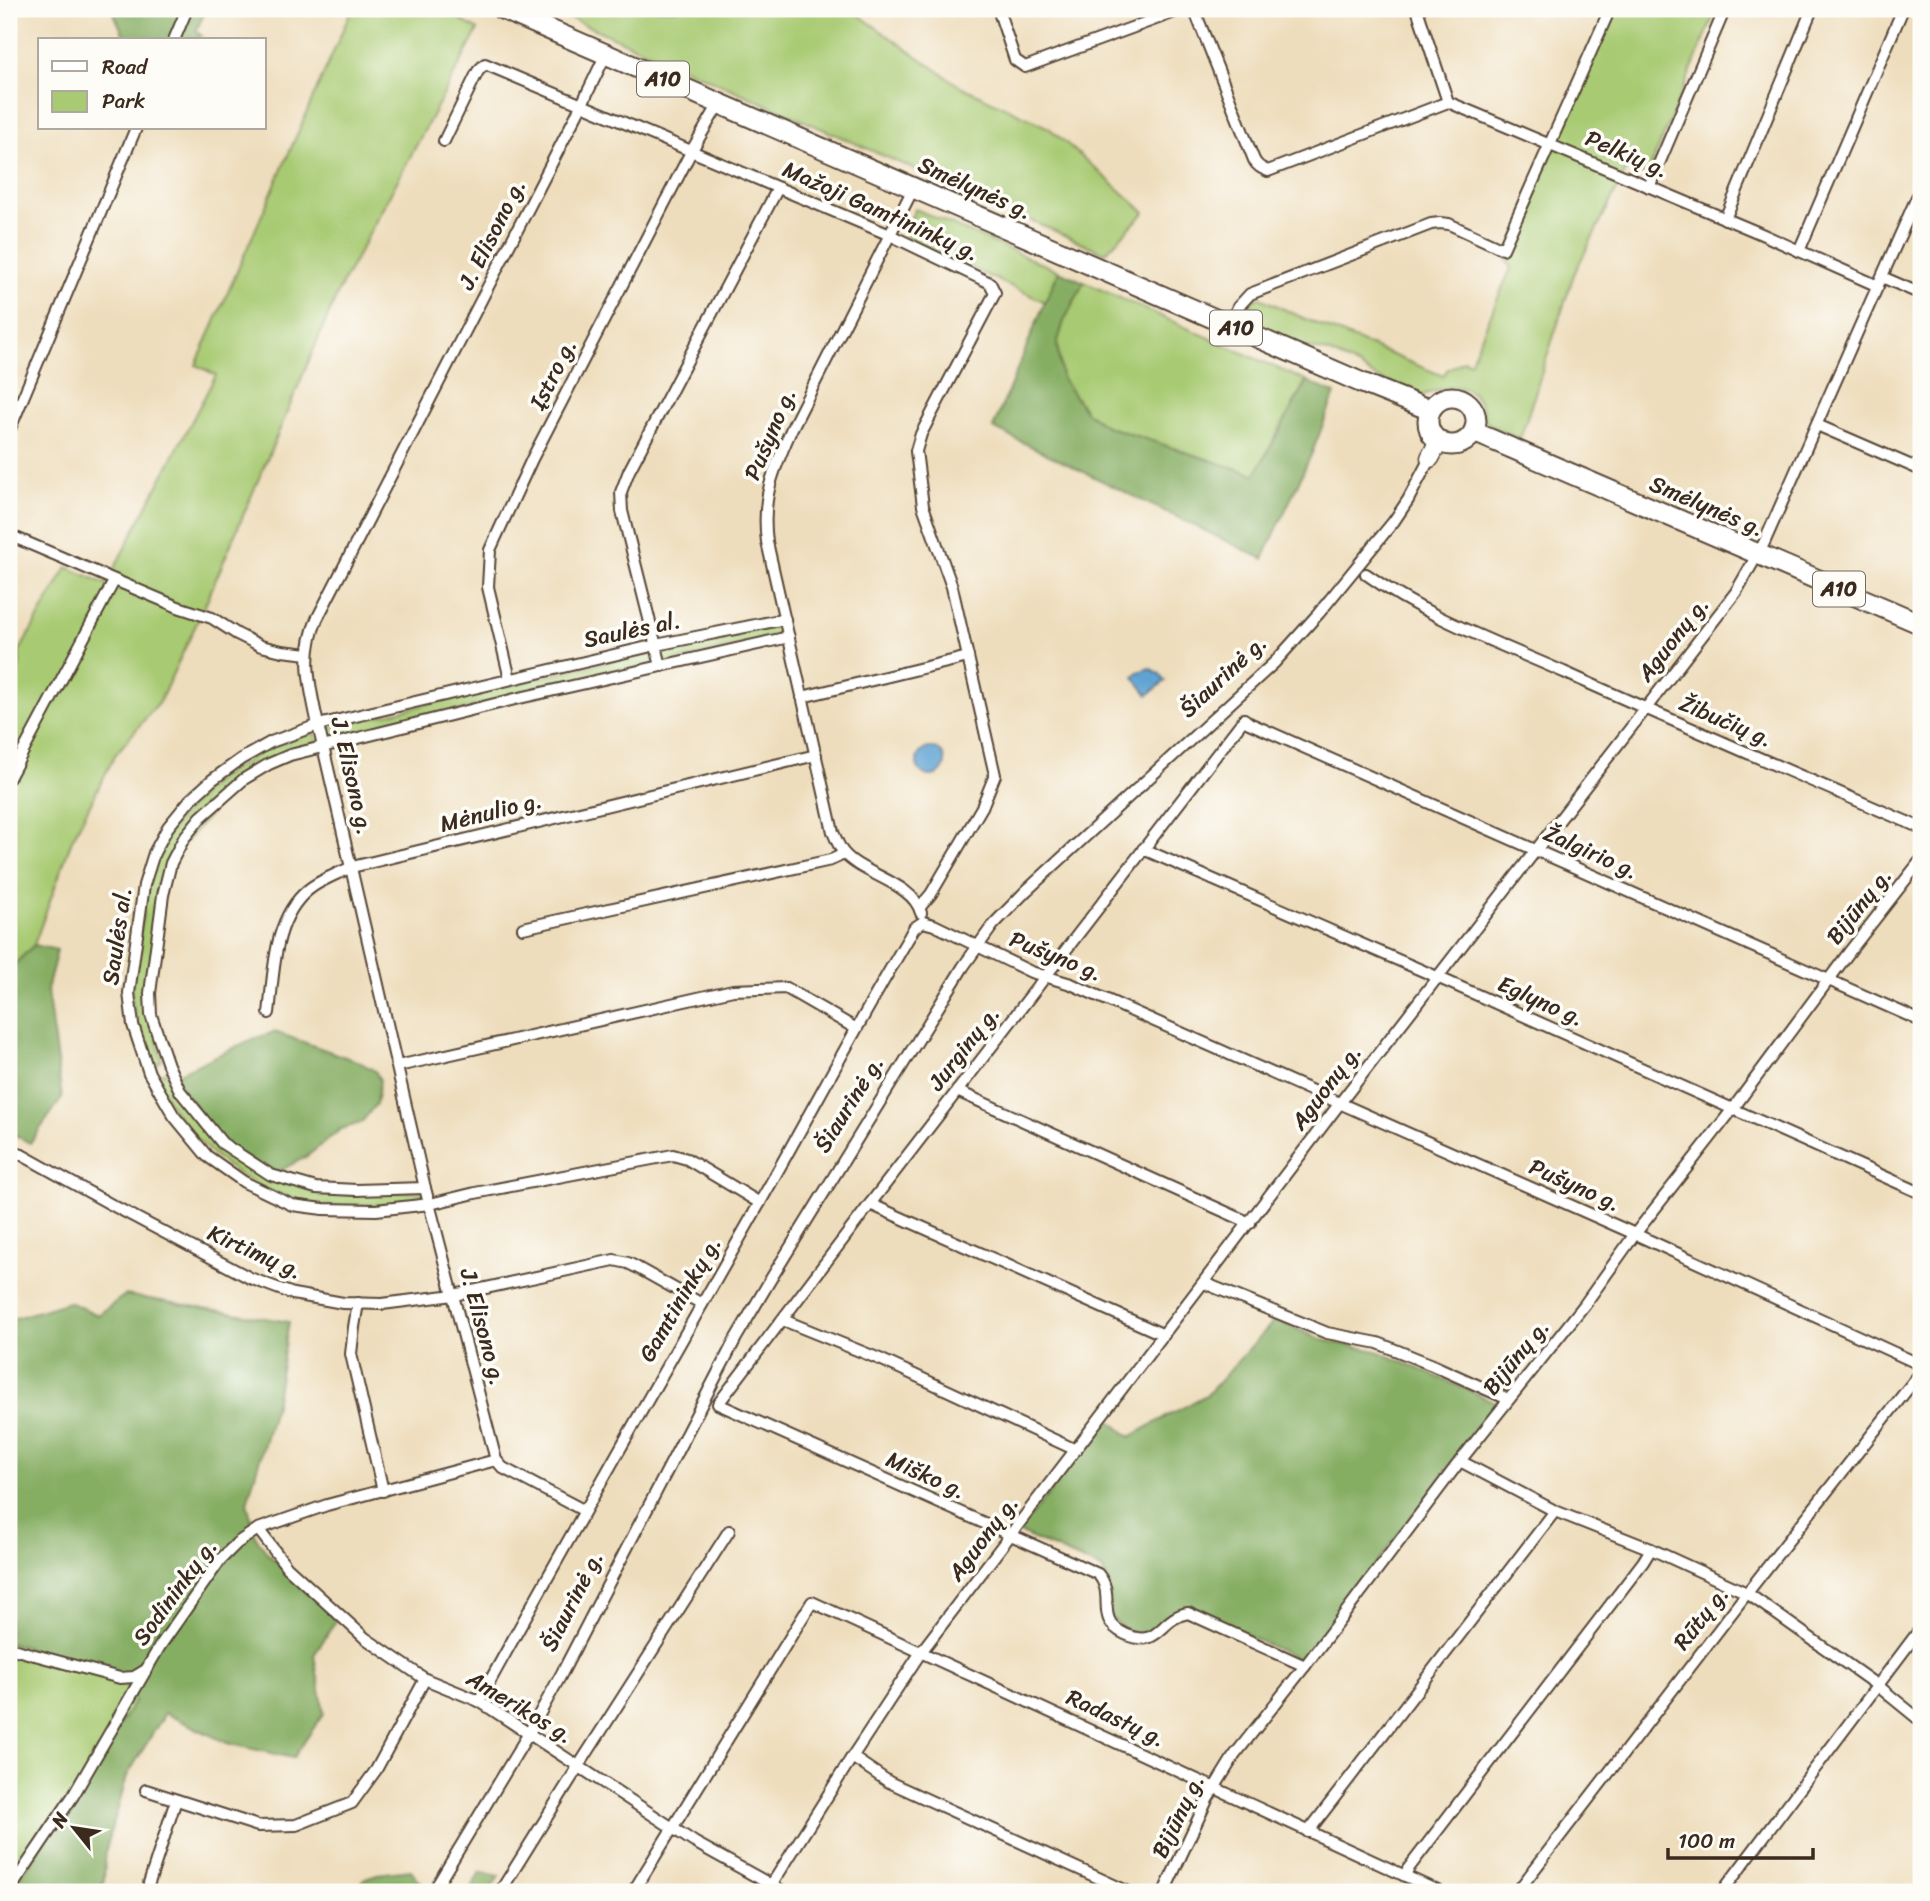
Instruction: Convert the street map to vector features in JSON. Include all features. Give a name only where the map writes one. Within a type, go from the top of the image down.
[{"type":"highway","name":"Smėlynės g.","points":[[502,9],[1430,410]]},
{"type":"highway","points":[[1442,398],[1464,400],[1475,414],[1474,432],[1458,444],[1434,450],[1428,428],[1430,410],[1442,398]]},
{"type":"highway","name":"Smėlynės g.","points":[[1474,432],[1921,624]]},
{"type":"street","points":[[175,38],[187,9]]},
{"type":"street","points":[[998,9],[1015,60],[1025,66],[1183,9]]},
{"type":"street","points":[[1194,9],[1254,160],[1257,166],[1268,171],[1448,102],[1417,9]]},
{"type":"street","points":[[1229,325],[1238,307],[1250,294],[1431,224],[1449,225],[1503,249],[1610,9]]},
{"type":"street","points":[[1649,187],[1725,9]]},
{"type":"street","points":[[1725,219],[1812,9]]},
{"type":"street","points":[[1799,251],[1903,9]]},
{"type":"street","name":"J. Elisono g.","points":[[496,1460],[425,1188],[318,725],[309,678],[308,654],[311,633],[317,619],[606,54]]},
{"type":"street","name":"Mažoji Gamtininkų g.","points":[[444,141],[478,71],[485,64],[890,235],[990,283],[995,293],[921,433],[916,451],[923,506],[952,587],[995,775],[982,807],[931,894],[920,907]]},
{"type":"street","name":"Pelkių g.","points":[[1448,102],[1799,251],[1880,282],[1921,294]]},
{"type":"street","name":"Įstro g.","points":[[510,679],[488,587],[490,550],[532,458],[692,150],[719,104]]},
{"type":"street","points":[[9,431],[135,130]]},
{"type":"street","name":"Pušyno g.","points":[[844,854],[833,832],[766,542],[764,513],[770,483],[792,428],[914,187]]},
{"type":"street","points":[[661,666],[622,511],[621,492],[629,471],[778,188]]},
{"type":"street","name":"Aguonų g.","points":[[769,1889],[922,1652],[1340,1103],[1737,592],[1758,555],[1921,188]]},
{"type":"street","points":[[1817,425],[1921,470]]},
{"type":"street","name":"Šiaurinė g.","points":[[433,1892],[562,1673],[736,1338],[977,945],[1009,907],[1296,641],[1394,521],[1434,450]]},
{"type":"street","points":[[9,535],[177,607],[212,618],[261,646],[308,654]]},
{"type":"street","name":"Žibučių g.","points":[[1366,574],[1453,623],[1921,828]]},
{"type":"street","points":[[9,778],[114,581]]},
{"type":"street","name":"Saulės al.","points":[[760,1203],[687,1159],[673,1155],[430,1204],[376,1210],[323,1209],[292,1205],[244,1182],[207,1156],[174,1116],[149,1073],[133,1024],[128,993],[144,885],[154,853],[190,800],[241,759],[271,742],[318,725],[656,645],[785,620]]},
{"type":"street","name":"Saulės al.","points":[[425,1188],[316,1188],[271,1175],[222,1143],[180,1091],[151,1015],[150,993],[163,895],[171,863],[184,838],[201,817],[244,779],[289,755],[789,637]]},
{"type":"street","points":[[802,697],[968,657]]},
{"type":"street","name":"Žalgirio g.","points":[[1244,719],[1921,1021]]},
{"type":"street","name":"Jurginų g.","points":[[718,1404],[1244,719]]},
{"type":"street","name":"Mėnulio g.","points":[[269,1013],[280,936],[289,914],[307,891],[352,867],[816,755]]},
{"type":"street","name":"Eglyno g.","points":[[1143,849],[1437,977],[1921,1194]]},
{"type":"street","points":[[523,928],[831,860],[844,854],[899,887],[920,907],[923,922]]},
{"type":"street","name":"Bijūnų g.","points":[[1164,1892],[1215,1787],[1234,1756],[1508,1399],[1585,1304],[1635,1234],[1921,860]]},
{"type":"street","name":"Pušyno g.","points":[[923,922],[1031,972],[1071,984],[1340,1103],[1921,1365]]},
{"type":"street","name":"Gamtininkų g.","points":[[479,1700],[583,1510],[760,1203],[855,1028],[909,937],[923,922]]},
{"type":"street","points":[[398,1066],[733,990],[786,988],[855,1028]]},
{"type":"street","points":[[149,1073],[168,1065]]},
{"type":"street","points":[[957,1091],[1250,1223]]},
{"type":"street","name":"Kirtimų g.","points":[[9,1154],[22,1154],[250,1278],[293,1294],[343,1303],[382,1304],[454,1295],[614,1260],[628,1262],[702,1304]]},
{"type":"street","points":[[870,1204],[1164,1335]]},
{"type":"street","points":[[1204,1283],[1327,1334],[1378,1343],[1508,1399]]},
{"type":"street","points":[[358,1303],[351,1354],[383,1491]]},
{"type":"street","points":[[783,1320],[882,1360],[1076,1450]]},
{"type":"street","name":"Rūtų g.","points":[[1517,1892],[1921,1372]]},
{"type":"street","name":"Miško g.","points":[[718,1404],[1098,1574],[1104,1580],[1110,1622],[1126,1635],[1147,1639],[1157,1634],[1172,1618],[1188,1613],[1305,1666]]},
{"type":"street","points":[[496,1460],[503,1468],[583,1510]]},
{"type":"street","name":"Sodininkų g.","points":[[9,1648],[120,1678],[134,1677],[147,1669],[221,1559],[237,1543],[258,1529],[327,1505],[496,1460]]},
{"type":"street","points":[[1460,1461],[1555,1511],[1651,1549],[1747,1593],[1878,1686],[1921,1721]]},
{"type":"street","points":[[1308,1832],[1555,1511]]},
{"type":"street","name":"Amerikos g.","points":[[258,1529],[287,1567],[365,1638],[425,1679],[479,1700],[671,1828],[769,1889],[784,1892]]},
{"type":"street","points":[[500,1892],[729,1531]]},
{"type":"street","points":[[1405,1876],[1651,1549]]},
{"type":"street","name":"Radastų g.","points":[[671,1828],[811,1602],[1440,1892]]},
{"type":"street","points":[[1722,1892],[1921,1628]]},
{"type":"street","points":[[9,1891],[74,1796],[147,1669]]},
{"type":"street","points":[[146,1790],[258,1826],[296,1825],[352,1803],[376,1770],[425,1679]]},
{"type":"street","points":[[852,1757],[889,1782],[1129,1892]]},
{"type":"street","points":[[149,1883],[176,1800]]},
{"type":"street","points":[[633,1892],[671,1828]]},
{"type":"street","points":[[1917,1892],[1921,1887]]},
{"type":"green space","points":[[112,9],[206,9],[196,31],[202,36],[197,38],[125,38]]},
{"type":"green space","points":[[352,9],[442,9],[478,30],[339,290],[202,612],[160,701],[115,755],[72,840],[34,945],[9,970],[9,711],[20,664],[19,652],[67,567],[106,584],[216,375],[196,365]]},
{"type":"green space","points":[[549,9],[850,9],[958,85],[1049,128],[1145,212],[1105,253]]},
{"type":"green space","points":[[1615,9],[1717,9],[1647,175],[1627,169],[1574,274],[1520,439],[1488,423],[1479,401],[1465,389],[1450,387],[1420,396],[1377,378],[1328,352],[1304,347],[1250,321],[1249,308],[1258,297],[1443,376],[1447,370],[1464,360],[1470,363],[1511,268],[1506,258]]},
{"type":"green space","points":[[915,209],[1059,271],[1045,302],[907,238],[905,230]]},
{"type":"green space","points":[[1059,271],[1084,282],[1064,321],[1057,344],[1062,378],[1086,412],[1106,426],[1255,475],[1307,381],[1335,394],[1311,455],[1263,559],[993,428]]},
{"type":"green space","points":[[1084,282],[1306,381],[1255,475],[1106,426],[1086,412],[1062,378],[1057,344],[1064,321]]},
{"type":"green space","points":[[776,625],[782,631],[777,636],[670,663],[663,659],[662,651],[665,648]]},
{"type":"green space","points":[[644,653],[653,657],[653,665],[333,740],[326,735],[327,728]]},
{"type":"green space","points":[[312,732],[317,737],[313,744],[242,777],[168,862],[146,996],[162,1060],[158,1064],[150,1063],[136,1022],[131,993],[147,887],[157,851],[168,831],[213,783],[260,752]]},
{"type":"green space","points":[[34,945],[57,950],[47,990],[62,1098],[30,1143],[9,1132],[9,970]]},
{"type":"green space","points":[[275,1032],[359,1062],[375,1071],[380,1080],[376,1104],[361,1123],[341,1129],[306,1157],[271,1175],[222,1143],[173,1076],[253,1039]]},
{"type":"green space","points":[[163,1072],[168,1073],[221,1144],[316,1191],[423,1192],[425,1201],[365,1207],[319,1205],[295,1200],[251,1182],[212,1154],[178,1116],[157,1079]]},
{"type":"green space","points":[[125,1295],[289,1322],[275,1405],[247,1503],[256,1537],[267,1553],[337,1619],[314,1655],[324,1713],[293,1758],[227,1743],[165,1713],[127,1776],[106,1849],[103,1892],[12,1892],[135,1701],[122,1676],[9,1642],[9,1320],[69,1302],[98,1315]]},
{"type":"green space","points":[[1275,1320],[1323,1340],[1377,1351],[1498,1403],[1303,1661],[1184,1607],[1174,1611],[1152,1632],[1135,1634],[1112,1618],[1107,1580],[1102,1569],[1018,1532],[1108,1419],[1130,1437],[1208,1394]]},
{"type":"green space","points":[[9,1642],[122,1676],[135,1701],[25,1875],[9,1892]]},
{"type":"green space","points":[[411,1870],[422,1884],[417,1892],[356,1892],[365,1878]]},
{"type":"green space","points":[[480,1872],[499,1876],[489,1892],[469,1892]]},
{"type":"water","points":[[1149,668],[1160,674],[1165,681],[1148,695],[1134,677],[1138,672]]},
{"type":"water","points":[[931,748],[941,752],[945,762],[941,772],[931,776],[921,772],[917,762],[921,752]]}]
